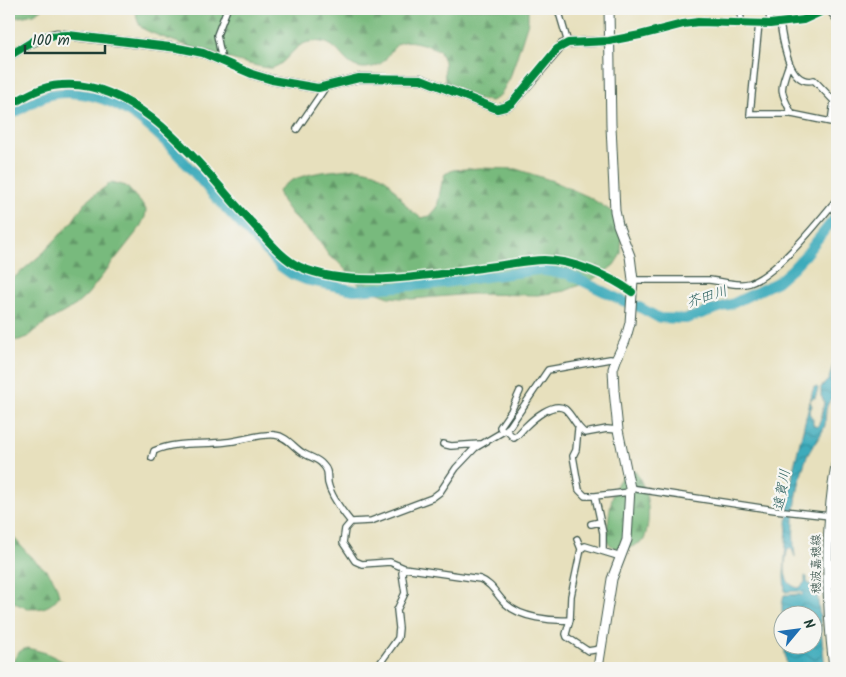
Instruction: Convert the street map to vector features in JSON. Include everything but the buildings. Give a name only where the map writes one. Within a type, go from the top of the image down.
[{"type":"street","points":[[222,61],[217,35],[226,9]]},
{"type":"street","points":[[558,9],[568,43]]},
{"type":"street","points":[[598,668],[612,578],[628,540],[630,490],[618,430],[613,369],[625,341],[632,313],[632,280],[630,256],[618,225],[615,211],[609,9]]},
{"type":"street","points":[[739,9],[742,23]]},
{"type":"street","points":[[769,9],[770,24]]},
{"type":"street","points":[[9,56],[34,40],[57,34],[178,48],[203,53],[252,74],[318,88],[359,78],[422,79],[497,109],[512,103],[557,49],[568,43],[609,41],[640,36],[683,24],[698,22],[770,24],[803,20],[828,9],[837,20]]},
{"type":"street","points":[[759,23],[750,114],[792,114],[831,122],[836,101],[814,80],[803,80],[788,64]]},
{"type":"street","points":[[780,23],[788,64],[781,90],[782,97],[792,114]]},
{"type":"street","points":[[9,106],[34,92],[61,84],[91,87],[124,100],[146,114],[182,144],[244,215],[290,262],[301,268],[325,275],[365,280],[442,274],[544,260],[569,264],[589,271],[618,282],[632,292]]},
{"type":"street","points":[[297,129],[327,85]]},
{"type":"street","points":[[632,280],[711,280],[739,284],[750,283],[765,275],[779,264],[837,199]]},
{"type":"street","points":[[570,620],[553,621],[540,619],[512,609],[487,582],[480,579],[404,568],[390,562],[362,564],[355,561],[343,544],[345,529],[351,522],[371,521],[432,498],[440,492],[456,468],[480,444],[510,426],[548,370],[610,359],[616,360]]},
{"type":"street","points":[[520,391],[500,427],[514,438],[551,407],[565,410],[578,429],[585,434],[607,429],[618,430]]},
{"type":"street","points":[[578,429],[576,450],[573,456],[578,490],[585,496],[630,490],[827,516]]},
{"type":"street","points":[[152,458],[154,451],[161,448],[277,435],[284,438],[302,453],[322,463],[328,471],[328,482],[332,493],[351,522]]},
{"type":"street","points":[[443,444],[451,446],[480,444]]},
{"type":"street","name":"穂波嘉穂線","points":[[834,668],[827,585],[827,516],[837,460]]},
{"type":"street","points":[[595,496],[604,532],[603,551]]},
{"type":"street","points":[[591,524],[600,522]]},
{"type":"street","points":[[577,540],[581,549],[571,596],[570,620],[566,634],[588,651],[600,649]]},
{"type":"street","points":[[581,549],[585,546],[621,557]]},
{"type":"street","points":[[370,668],[378,666],[398,638],[397,610],[405,593],[402,573],[404,568]]},
{"type":"green space","points":[[9,9],[42,9],[34,14],[9,19]]},
{"type":"green space","points":[[136,9],[528,9],[528,22],[510,78],[499,97],[491,101],[473,99],[450,89],[445,82],[444,61],[439,50],[418,43],[402,42],[378,65],[366,68],[352,65],[329,44],[322,42],[304,43],[278,66],[271,68],[247,64],[148,31],[141,27]]},
{"type":"green space","points":[[356,168],[375,172],[388,181],[409,209],[421,218],[430,216],[437,208],[445,174],[453,170],[479,168],[516,169],[553,181],[589,197],[617,215],[622,228],[621,254],[614,265],[601,275],[565,291],[538,295],[471,294],[412,299],[389,297],[362,287],[337,261],[329,256],[320,242],[292,215],[282,201],[278,191],[285,184],[304,176]]},
{"type":"green space","points":[[112,182],[126,186],[144,206],[146,210],[145,217],[139,229],[87,295],[76,305],[42,325],[28,337],[9,341],[9,282],[43,253],[72,222],[86,201]]},
{"type":"green space","points":[[635,471],[646,496],[648,522],[644,540],[629,548],[618,549],[609,544],[606,538],[612,497],[620,479],[626,474]]},
{"type":"green space","points":[[9,532],[28,554],[49,573],[55,582],[59,595],[49,605],[36,609],[28,608],[15,603],[9,598]]},
{"type":"green space","points":[[28,648],[46,653],[77,668],[12,668],[17,655]]},
{"type":"water","points":[[837,350],[837,391],[828,404],[823,430],[808,454],[802,470],[794,521],[795,557],[792,549],[788,548],[785,560],[785,572],[789,583],[799,588],[805,582],[805,576],[807,577],[807,582],[817,590],[818,604],[782,604],[784,595],[800,594],[801,596],[803,594],[800,591],[785,592],[784,576],[788,508],[794,466],[810,401],[812,406],[809,413],[813,419],[813,425],[818,426],[824,401],[821,396],[821,387],[829,379]]},
{"type":"water","points":[[814,387],[817,387],[815,398],[812,398],[810,401]]},
{"type":"water","points":[[785,654],[824,654],[825,668],[787,668]]},
{"type":"waterway","name":"芥田川","points":[[9,116],[36,100],[53,94],[78,93],[100,98],[122,108],[160,137],[281,267],[291,274],[306,280],[354,290],[436,284],[537,270],[568,274],[659,318],[686,319],[734,303],[777,282],[806,254],[837,215]]},
{"type":"cycle path","points":[[9,56],[45,36],[68,35],[178,48],[203,53],[252,74],[272,80],[318,88],[359,78],[421,79],[497,109],[512,103],[557,49],[568,43],[609,41],[698,22],[770,24],[803,20],[827,9]]},
{"type":"cycle path","points":[[9,106],[40,89],[61,85],[90,87],[118,97],[144,112],[169,133],[281,254],[300,267],[322,274],[346,278],[396,278],[544,260],[566,263],[590,270],[613,280],[632,292]]},
{"type":"water label","name":"遠賀川","points":[[782,490]]}]
